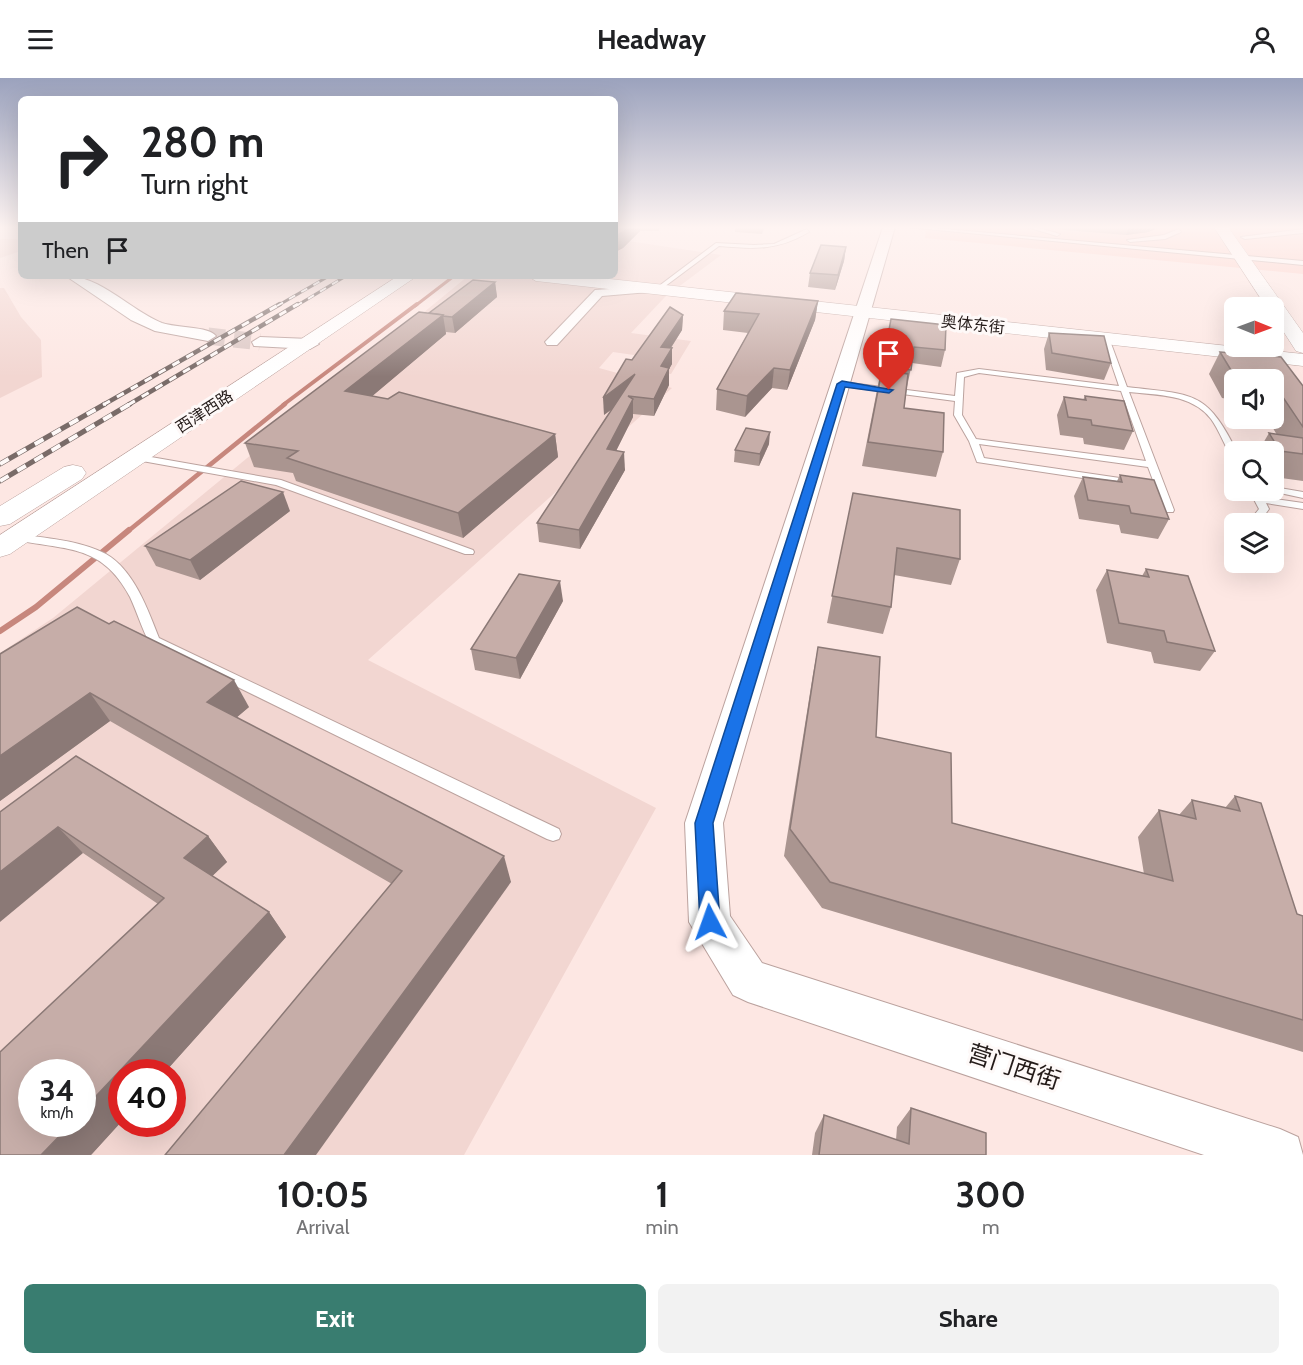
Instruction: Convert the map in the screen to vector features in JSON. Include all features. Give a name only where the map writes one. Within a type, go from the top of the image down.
[{"type":"main road","points":[[1257,277],[1303,347]]},
{"type":"main road","name":"西津西路","points":[[110,449],[270,342],[375,279]]},
{"type":"main road","name":"西津西路","points":[[8,542],[134,457],[310,344],[405,279]]},
{"type":"main road","name":"奥体东街","points":[[564,279],[1303,360]]},
{"type":"main road","points":[[0,518],[90,461]]},
{"type":"street","points":[[842,384],[872,277]]},
{"type":"street","points":[[78,279],[137,318],[161,328],[208,336]]},
{"type":"street","points":[[552,342],[599,293],[658,289]]},
{"type":"street","points":[[270,342],[310,344]]},
{"type":"street","name":"营门西街","points":[[842,384],[704,823],[710,922],[748,980],[1280,1155]]},
{"type":"lane","points":[[658,289],[674,277]]},
{"type":"lane","points":[[1105,338],[1169,510]]},
{"type":"lane","points":[[1160,487],[980,460],[973,441],[958,415],[960,375],[973,371],[1181,396],[1206,406],[1226,441]]},
{"type":"lane","points":[[842,384],[959,399]]},
{"type":"lane","points":[[973,441],[1152,465]]},
{"type":"lane","points":[[134,457],[278,482],[469,552]]},
{"type":"lane","points":[[1284,492],[1303,495]]},
{"type":"lane","points":[[1282,501],[1303,506]]},
{"type":"lane","points":[[8,542],[75,547],[110,562],[142,608],[154,640],[553,834]]},
{"type":"shaded area","points":[[691,277],[665,297],[631,333],[691,341],[671,374],[632,370],[641,356],[613,352],[599,368],[672,388],[368,660],[656,808],[464,1155],[0,1155],[0,653],[53,618],[464,279]]},
{"type":"shaded area","points":[[0,288],[4,288],[21,317],[41,340],[42,377],[0,398]]},
{"type":"building","points":[[473,280],[495,282],[452,317],[429,313]]},
{"type":"building","points":[[736,293],[818,301],[790,370],[774,368],[747,396],[717,389],[759,314],[724,311]]},
{"type":"building","points":[[670,307],[683,315],[661,347],[672,348],[661,366],[669,368],[654,399],[628,396],[633,399],[607,449],[624,452],[579,530],[537,523],[635,374],[603,398],[626,359],[632,360]]},
{"type":"building","points":[[419,312],[443,315],[345,391],[388,399],[399,392],[555,434],[458,513],[287,458],[298,451],[245,443]]},
{"type":"building","points":[[891,319],[946,325],[945,350],[914,347],[911,370],[882,367]]},
{"type":"building","points":[[1049,333],[1104,336],[1111,363],[1052,353]]},
{"type":"building","points":[[1220,352],[1224,352],[1224,357],[1281,357],[1303,386],[1303,427],[1284,399],[1284,369],[1230,369]]},
{"type":"building","points":[[882,370],[908,374],[904,408],[944,413],[943,452],[868,442]]},
{"type":"building","points":[[1085,396],[1124,401],[1133,431],[1092,425],[1091,420],[1068,417],[1064,397],[1086,400]]},
{"type":"building","points":[[746,428],[770,432],[760,454],[735,450]]},
{"type":"building","points":[[1269,433],[1303,438],[1303,454],[1284,452],[1284,441],[1274,441]]},
{"type":"building","points":[[1120,475],[1154,480],[1169,519],[1131,513],[1129,506],[1088,500],[1083,477],[1122,482]]},
{"type":"building","points":[[241,481],[283,492],[190,560],[145,546]]},
{"type":"building","points":[[853,493],[960,510],[960,559],[897,548],[891,607],[832,596]]},
{"type":"building","points":[[1146,569],[1188,576],[1215,651],[1167,642],[1164,631],[1119,623],[1107,570],[1149,577]]},
{"type":"building","points":[[519,574],[560,581],[516,658],[471,649]]},
{"type":"building","points":[[77,607],[109,624],[114,621],[234,680],[207,702],[504,856],[284,1155],[165,1155],[180,1137],[186,1137],[186,1130],[402,871],[90,693],[0,756],[0,654]]},
{"type":"building","points":[[818,647],[880,657],[876,737],[951,753],[952,823],[1173,881],[1159,810],[1196,819],[1192,800],[1240,811],[1235,796],[1261,803],[1297,914],[1303,916],[1303,1020],[830,882],[790,829]]},
{"type":"building","points":[[76,756],[208,836],[184,858],[269,912],[131,1059],[108,1059],[108,1083],[96,1096],[96,1059],[18,1059],[18,1137],[58,1137],[41,1155],[0,1155],[0,1052],[164,898],[58,827],[0,872],[0,812]]},
{"type":"building","points":[[911,1108],[986,1133],[986,1155],[819,1155],[824,1115],[909,1144]]},
{"type":"waterway","points":[[415,306],[450,279]]},
{"type":"waterway","points":[[283,405],[417,304]]},
{"type":"waterway","points":[[127,532],[285,404]]},
{"type":"waterway","points":[[0,631],[36,607],[129,530]]},
{"type":"tunnel","points":[[208,336],[260,342]]},
{"type":"railway","points":[[277,306],[324,279]]},
{"type":"railway","points":[[296,306],[341,279]]},
{"type":"railway","points":[[103,405],[280,304]]},
{"type":"railway","points":[[128,405],[298,304]]},
{"type":"railway","points":[[0,464],[105,404]]},
{"type":"railway","points":[[0,481],[130,404]]},
{"type":"route","points":[[710,922],[704,823],[842,384],[889,390]]}]
